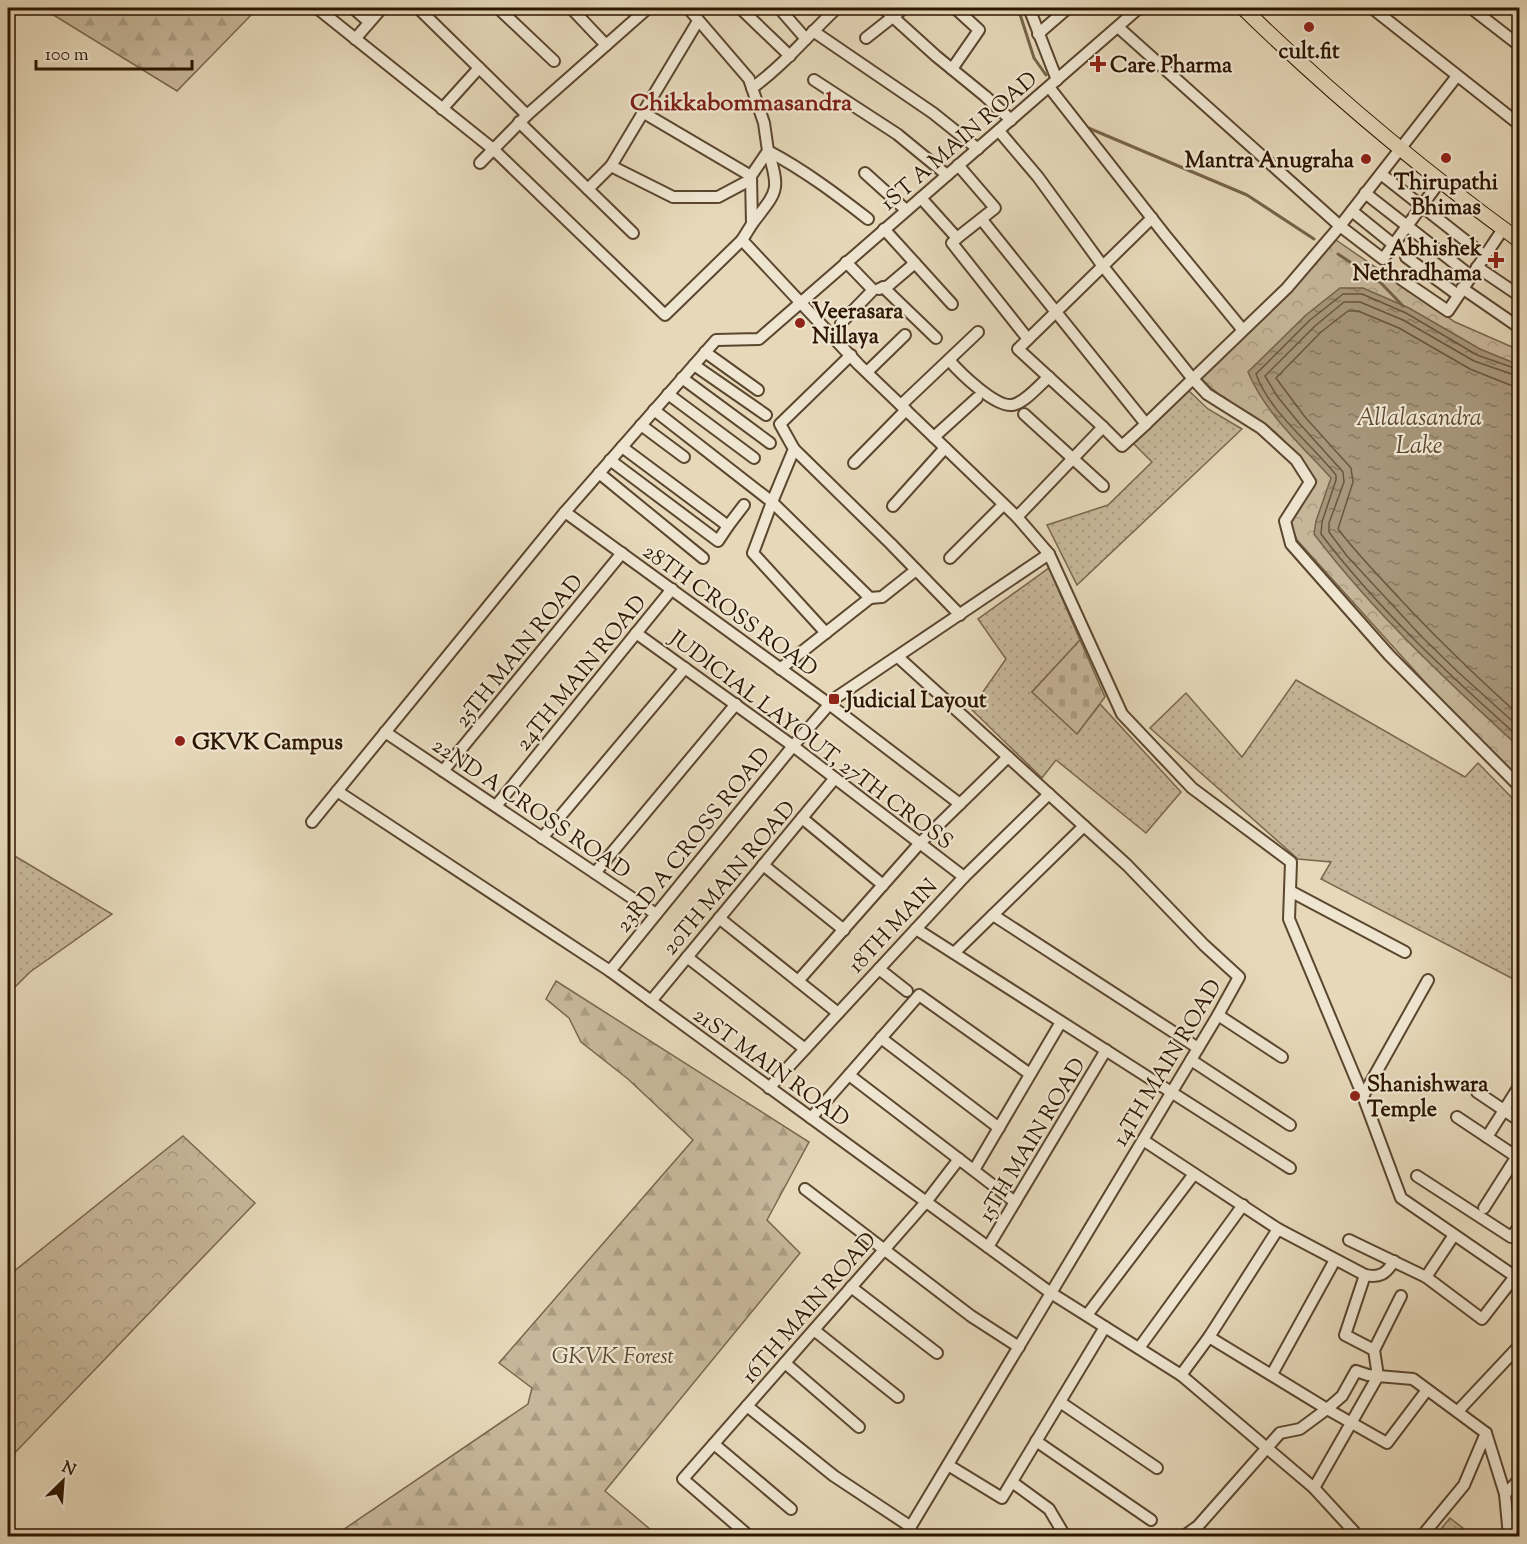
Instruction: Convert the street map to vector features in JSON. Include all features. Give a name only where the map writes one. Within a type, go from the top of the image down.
[{"type":"main road","points":[[1243,8],[1400,149],[1520,241]]},
{"type":"street","points":[[317,8],[494,149],[665,315],[742,240],[774,196],[776,189],[764,123],[749,79],[688,8]]},
{"type":"street","points":[[353,8],[369,22]]},
{"type":"street","points":[[355,39],[382,8]]},
{"type":"street","points":[[418,8],[479,68],[588,189],[633,232]]},
{"type":"street","points":[[498,8],[554,61]]},
{"type":"street","points":[[571,8],[606,45]]},
{"type":"street","points":[[480,163],[523,118],[648,8]]},
{"type":"street","points":[[741,8],[790,56]]},
{"type":"street","points":[[779,8],[810,35],[933,113],[978,148]]},
{"type":"street","points":[[752,88],[770,75],[837,8]]},
{"type":"street","points":[[884,8],[1011,120]]},
{"type":"street","points":[[866,38],[904,8]]},
{"type":"street","points":[[952,69],[980,30],[955,8]]},
{"type":"street","points":[[1029,8],[1053,83],[1152,218],[1242,329]]},
{"type":"street","points":[[1038,34],[1068,8]]},
{"type":"street","name":"1ST A MAIN ROAD","points":[[705,352],[716,340],[759,339],[1139,8]]},
{"type":"street","points":[[1372,8],[1520,125]]},
{"type":"street","points":[[1471,8],[1520,46]]},
{"type":"street","points":[[588,189],[611,166],[698,21]]},
{"type":"street","points":[[1118,27],[1340,226],[1383,259],[1440,181]]},
{"type":"street","points":[[442,109],[479,68]]},
{"type":"street","points":[[1152,218],[1101,265],[1018,349],[1122,446],[1287,288],[1340,226],[1457,76]]},
{"type":"street","points":[[814,80],[897,134],[947,175]]},
{"type":"street","points":[[644,113],[751,178]]},
{"type":"street","points":[[999,131],[1038,177],[1101,265],[1192,378],[1207,394],[1261,428],[1296,460],[1310,482],[1285,521],[1291,544],[1389,655],[1520,787]]},
{"type":"street","points":[[611,166],[673,197],[717,197],[751,178],[768,151]]},
{"type":"street","points":[[768,151],[790,162],[829,188],[867,219]]},
{"type":"street","points":[[958,165],[995,208],[952,243],[1028,339]]},
{"type":"street","points":[[865,173],[906,210]]},
{"type":"street","points":[[1381,174],[1485,256]]},
{"type":"street","points":[[751,178],[752,224]]},
{"type":"street","points":[[1365,193],[1474,272],[1520,296]]},
{"type":"street","points":[[921,198],[957,238]]},
{"type":"street","points":[[1352,211],[1394,245]]},
{"type":"street","points":[[982,220],[1146,424]]},
{"type":"street","points":[[884,229],[952,304]]},
{"type":"street","points":[[1401,279],[1448,311],[1503,229]]},
{"type":"street","points":[[742,240],[802,301],[851,356],[1017,517],[1049,554],[1122,714],[1192,788],[1291,862],[1289,919],[1363,1096],[1401,1198],[1518,1276],[1482,1319],[1426,1277],[1349,1240]]},
{"type":"street","points":[[1406,257],[1520,328]]},
{"type":"street","points":[[846,262],[936,338]]},
{"type":"street","points":[[841,323],[878,289],[888,286],[915,263]]},
{"type":"street","points":[[854,463],[903,407],[978,332]]},
{"type":"street","points":[[867,372],[905,335]]},
{"type":"street","points":[[312,822],[565,512],[705,352],[758,390]]},
{"type":"street","points":[[851,356],[780,424],[794,449],[960,615]]},
{"type":"street","points":[[949,360],[965,378],[980,389],[1002,403],[1011,405],[1020,402],[1049,377]]},
{"type":"street","points":[[694,365],[766,415]]},
{"type":"street","points":[[682,378],[770,443]]},
{"type":"street","points":[[668,394],[754,458]]},
{"type":"street","points":[[934,437],[976,398]]},
{"type":"street","points":[[654,410],[772,502],[870,598]]},
{"type":"street","points":[[1024,414],[1102,486]]},
{"type":"street","points":[[641,425],[684,457]]},
{"type":"street","points":[[1017,517],[1103,427]]},
{"type":"street","points":[[622,447],[728,526]]},
{"type":"street","points":[[892,506],[945,448]]},
{"type":"street","points":[[794,449],[753,554],[826,633]]},
{"type":"street","points":[[610,460],[718,541],[744,505]]},
{"type":"street","points":[[599,473],[703,558]]},
{"type":"street","points":[[950,558],[1004,505]]},
{"type":"street","name":"28TH CROSS ROAD","points":[[565,512],[829,704],[960,804]]},
{"type":"street","name":"25TH MAIN ROAD","points":[[443,771],[622,553]]},
{"type":"street","name":"23RD A CROSS ROAD","points":[[610,971],[834,699],[1049,554]]},
{"type":"street","points":[[780,669],[870,598],[882,597],[916,570]]},
{"type":"street","name":"24TH MAIN ROAD","points":[[496,806],[672,589]]},
{"type":"street","name":"JUDICIAL LAYOUT, 27TH CROSS","points":[[636,633],[793,746],[964,876]]},
{"type":"street","name":"14TH MAIN ROAD","points":[[898,657],[1127,865],[1204,945],[1239,977],[908,1532]]},
{"type":"street","points":[[542,838],[685,668]]},
{"type":"street","points":[[595,873],[736,704]]},
{"type":"street","name":"22ND A CROSS ROAD","points":[[385,732],[656,914]]},
{"type":"street","points":[[798,981],[920,843],[1008,757]]},
{"type":"street","name":"20TH MAIN ROAD","points":[[651,1001],[835,778]]},
{"type":"street","name":"21ST MAIN ROAD","points":[[337,791],[610,971],[1051,1293],[1181,1375],[1314,1488],[1358,1536]]},
{"type":"street","name":"18TH MAIN","points":[[769,1088],[964,876],[1049,794]]},
{"type":"street","points":[[802,818],[883,885]]},
{"type":"street","points":[[954,953],[1084,826]]},
{"type":"street","points":[[763,866],[844,930]]},
{"type":"street","points":[[1290,891],[1405,952]]},
{"type":"street","points":[[993,915],[1198,1048]]},
{"type":"street","points":[[719,918],[838,1013]]},
{"type":"street","points":[[916,929],[1290,1168]]},
{"type":"street","points":[[687,957],[805,1049]]},
{"type":"street","points":[[879,969],[907,991]]},
{"type":"street","points":[[1363,1096],[1428,980]]},
{"type":"street","points":[[811,1118],[919,994],[1030,1074]]},
{"type":"street","points":[[1218,1015],[1282,1057]]},
{"type":"street","points":[[974,1170],[1061,1022]]},
{"type":"street","points":[[881,1038],[999,1128]]},
{"type":"street","name":"15TH MAIN ROAD","points":[[988,1247],[1106,1050]]},
{"type":"street","points":[[1191,1059],[1290,1125]]},
{"type":"street","points":[[849,1075],[1016,1202]]},
{"type":"street","points":[[1487,1137],[1520,1085]]},
{"type":"street","points":[[1477,1092],[1520,1121]]},
{"type":"street","points":[[1457,1117],[1518,1156],[1484,1208]]},
{"type":"street","points":[[1143,1140],[1278,1229],[1365,1275],[1374,1277],[1383,1275],[1394,1262]]},
{"type":"street","name":"16TH MAIN ROAD","points":[[749,1536],[683,1479],[926,1203],[959,1159]]},
{"type":"street","points":[[1087,1315],[1194,1174]]},
{"type":"street","points":[[1418,1176],[1511,1237],[1520,1226]]},
{"type":"street","points":[[805,1189],[971,1316],[1019,1347]]},
{"type":"street","points":[[1139,1348],[1243,1205]]},
{"type":"street","points":[[1181,1375],[1209,1337],[1278,1229]]},
{"type":"street","points":[[1426,1277],[1454,1235]]},
{"type":"street","points":[[1272,1374],[1335,1260]]},
{"type":"street","points":[[1365,1275],[1345,1335],[1374,1350]]},
{"type":"street","points":[[851,1287],[937,1353]]},
{"type":"street","points":[[1314,1488],[1378,1376],[1374,1350],[1401,1296]]},
{"type":"street","points":[[948,1465],[1002,1498],[1105,1327]]},
{"type":"street","points":[[814,1330],[898,1396]]},
{"type":"street","points":[[1209,1337],[1387,1443],[1427,1390]]},
{"type":"street","points":[[1458,1411],[1520,1345]]},
{"type":"street","points":[[785,1363],[859,1427]]},
{"type":"street","points":[[1184,1536],[1198,1526],[1280,1433],[1300,1429],[1342,1396],[1356,1371],[1368,1375],[1413,1379],[1486,1432],[1505,1494],[1509,1536]]},
{"type":"street","points":[[1060,1402],[1157,1468]]},
{"type":"street","points":[[747,1406],[908,1532]]},
{"type":"street","points":[[1422,1536],[1464,1485],[1486,1432]]},
{"type":"street","points":[[1036,1441],[1150,1520]]},
{"type":"street","points":[[714,1444],[791,1509]]},
{"type":"street","points":[[1505,1494],[1520,1479]]},
{"type":"street","points":[[1012,1482],[1049,1509],[1065,1536]]},
{"type":"green space","points":[[42,8],[258,8],[177,91]]},
{"type":"green space","name":"Allalasandra Lake","points":[[1336,240],[1455,322],[1519,350],[1519,779],[1433,691],[1297,540],[1290,523],[1316,481],[1298,457],[1270,427],[1223,397],[1201,378]]},
{"type":"green space","points":[[1188,390],[1208,409],[1242,429],[1077,585],[1047,525],[1108,505],[1152,462],[1133,443]]},
{"type":"green space","points":[[1049,568],[1080,640],[1032,692],[1077,734],[1100,704],[1181,792],[1146,833],[1056,760],[1042,778],[971,709],[1006,659],[978,619]]},
{"type":"green space","points":[[1080,640],[1105,697],[1077,734],[1032,692]]},
{"type":"green space","points":[[1296,680],[1465,777],[1478,763],[1519,805],[1519,982],[1321,879],[1331,862],[1298,859],[1150,728],[1186,693],[1242,757]]},
{"type":"green space","points":[[8,852],[112,914],[30,972],[8,994]]},
{"type":"green space","name":"GKVK Forest","points":[[556,981],[809,1142],[767,1220],[800,1253],[605,1491],[658,1536],[334,1536],[528,1404],[532,1388],[499,1363],[693,1140],[628,1079],[581,1042],[569,1018],[546,999]]},
{"type":"green space","points":[[183,1136],[255,1203],[8,1460],[8,1276]]},
{"type":"green space","points":[[1450,1518],[1473,1536],[1435,1536]]},
{"type":"water","name":"Allalasandra Lake","points":[[1340,288],[1363,288],[1409,308],[1480,349],[1519,365],[1519,747],[1386,619],[1314,534],[1316,521],[1331,478],[1274,415],[1248,372],[1306,315]]},
{"type":"waterway","points":[[1018,8],[1034,58],[1046,75]]},
{"type":"waterway","points":[[1086,127],[1247,195],[1314,239]]},
{"type":"waterway","points":[[1338,254],[1381,283],[1403,306]]},
{"type":"place","name":"cult.fit","points":[[1309,27]]},
{"type":"place","name":"Care Pharma","points":[[1098,64]]},
{"type":"place","name":"Thirupathi Bhimas","points":[[1446,158]]},
{"type":"place","name":"Mantra Anugraha","points":[[1366,159]]},
{"type":"place","name":"Abhishek Nethradhama","points":[[1496,260]]},
{"type":"place","name":"Veerasara Nillaya","points":[[800,323]]},
{"type":"place","name":"Judicial Layout","points":[[834,699]]},
{"type":"place","name":"GKVK Campus","points":[[180,741]]},
{"type":"place","name":"Shanishwara Temple","points":[[1355,1096]]},
{"type":"district","name":"Chikkabommasandra","points":[[741,102]]}]
